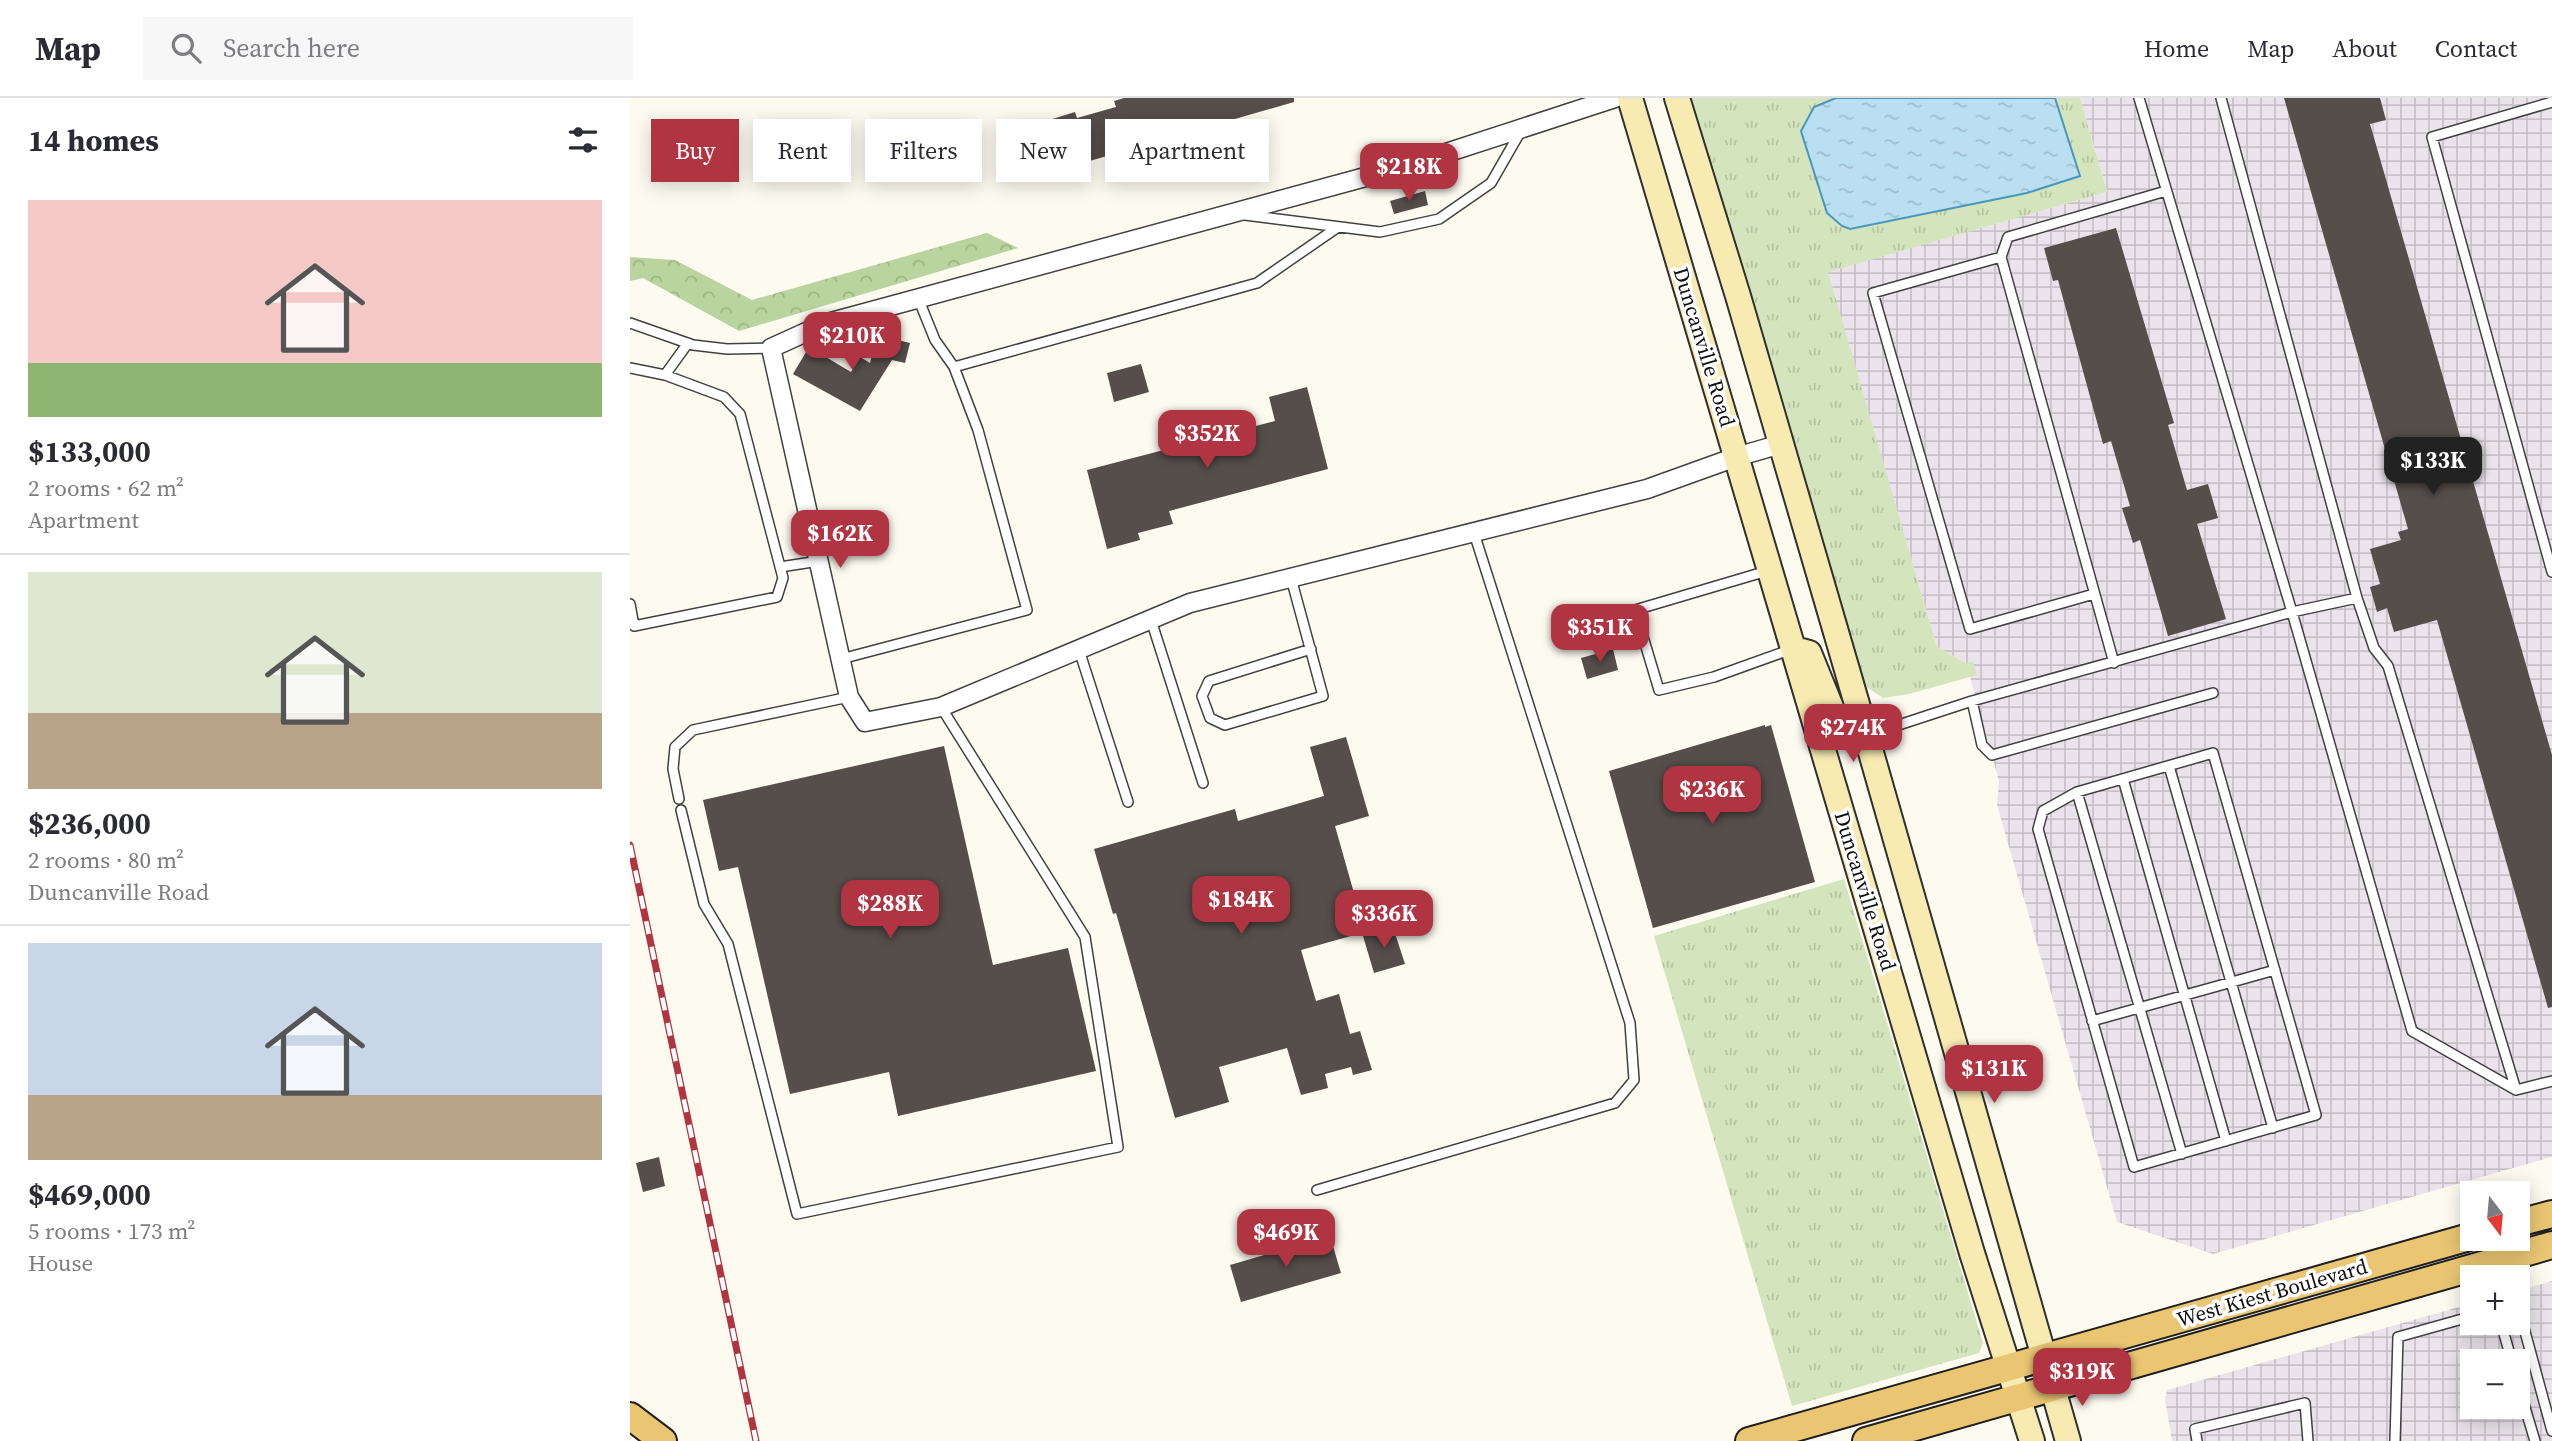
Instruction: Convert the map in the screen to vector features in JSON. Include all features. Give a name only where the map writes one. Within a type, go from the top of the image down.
[{"type":"main road","name":"Duncanville Road","points":[[1630,98],[1972,1253],[2032,1441]]},
{"type":"main road","name":"Duncanville Road","points":[[1677,98],[1866,735],[2068,1441]]},
{"type":"main road","points":[[1794,648],[1809,653],[1837,722],[1848,733],[1866,735]]},
{"type":"main road","points":[[1824,752],[1866,735]]},
{"type":"main road","points":[[2530,1220],[2552,1214]]},
{"type":"main road","name":"West Kiest Boulevard","points":[[1749,1441],[2460,1240]]},
{"type":"main road","name":"West Kiest Boulevard","points":[[1866,1441],[2507,1263],[2552,1245]]},
{"type":"main road","points":[[630,1416],[663,1441]]},
{"type":"street","points":[[1615,98],[1406,166],[824,324],[771,348],[849,697],[865,722],[941,707],[1190,603],[1647,489],[1781,444]]},
{"type":"lane","points":[[2139,98],[2292,612],[2412,1031],[2516,1090],[2552,1081]]},
{"type":"lane","points":[[2221,98],[2357,598],[2374,648],[2388,666],[2516,1090]]},
{"type":"lane","points":[[2552,102],[2432,138],[2552,572]]},
{"type":"lane","points":[[1230,213],[1380,232],[1440,219],[1491,183],[1523,128]]},
{"type":"lane","points":[[2114,663],[2001,257],[2008,237],[2166,191]]},
{"type":"lane","points":[[954,367],[1257,283],[1338,227]]},
{"type":"lane","points":[[2001,257],[1873,293],[1970,629],[2094,594]]},
{"type":"lane","points":[[841,659],[1027,610],[978,430],[954,367],[935,340],[918,298]]},
{"type":"lane","points":[[630,323],[688,343],[727,349],[771,348]]},
{"type":"lane","points":[[665,375],[688,343]]},
{"type":"lane","points":[[630,368],[665,375],[724,397],[740,414],[783,578],[777,597],[634,625],[630,604]]},
{"type":"lane","points":[[1318,1189],[1615,1103],[1634,1080],[1630,1023],[1474,533]]},
{"type":"lane","points":[[780,567],[819,561]]},
{"type":"lane","points":[[1769,570],[1635,610],[1659,690],[1714,677],[1794,648]]},
{"type":"lane","points":[[1291,578],[1311,649],[1323,696],[1225,724],[1210,718],[1202,695],[1209,681],[1311,649]]},
{"type":"lane","points":[[1866,735],[1972,701],[2292,612],[2357,598]]},
{"type":"lane","points":[[1151,620],[1203,783]]},
{"type":"lane","points":[[1079,650],[1128,802]]},
{"type":"lane","points":[[1972,701],[1982,745],[1992,755],[2213,693]]},
{"type":"lane","points":[[678,799],[673,769],[675,747],[693,730],[849,697]]},
{"type":"lane","points":[[681,810],[704,904],[728,944],[797,1214],[1118,1147],[1085,937],[941,707]]},
{"type":"lane","points":[[2213,754],[2316,1115],[2134,1167],[2038,828],[2043,811],[2077,792],[2169,766],[2213,754]]},
{"type":"lane","points":[[2169,766],[2273,1128]]},
{"type":"lane","points":[[2123,779],[2226,1141]]},
{"type":"lane","points":[[2077,792],[2182,1154]]},
{"type":"lane","points":[[2092,1021],[2274,970]]},
{"type":"lane","points":[[2395,1441],[2398,1337],[2460,1320]]},
{"type":"lane","points":[[2526,1335],[2552,1431]]},
{"type":"lane","points":[[2197,1441],[2195,1429],[2305,1403],[2308,1441]]},
{"type":"lane","points":[[2528,1419],[2535,1441]]},
{"type":"shaded area","points":[[2080,98],[2552,98],[2552,1157],[2460,1181],[2460,1183],[2213,1254],[2117,1222],[1997,805],[1999,781],[1966,663],[1937,647],[1827,271],[2107,192]]},
{"type":"shaded area","points":[[2552,1281],[2552,1441],[2172,1441],[2165,1399],[2167,1390],[2460,1307],[2460,1335],[2530,1335],[2530,1287]]},
{"type":"green space","points":[[1688,98],[2080,98],[2107,192],[1828,272],[1937,647],[1966,663],[1973,662],[1977,675],[1909,694],[1883,698],[1859,682]]},
{"type":"green space","points":[[987,233],[1018,248],[739,331],[643,278],[630,281],[630,257],[675,260],[752,300]]},
{"type":"green space","points":[[1844,879],[1983,1343],[1979,1353],[1792,1406],[1654,936]]},
{"type":"water","points":[[1836,98],[2055,98],[2080,176],[2027,193],[1850,229],[1842,226],[1827,213],[1801,131],[1814,107]]},
{"type":"building","points":[[1124,98],[1294,98],[1294,102],[1235,119],[1105,119],[1105,157],[1091,161],[1091,119],[1052,119],[1075,112],[1077,118],[1116,107],[1114,101]]},
{"type":"building","points":[[2284,98],[2380,98],[2386,120],[2370,124],[2552,755],[2552,1007],[2548,1008],[2437,620],[2394,632],[2387,608],[2377,612],[2370,587],[2380,584],[2370,549],[2401,540],[2398,532],[2408,529]]},
{"type":"building","points":[[1425,191],[1428,205],[1394,214],[1390,201]]},
{"type":"building","points":[[2116,228],[2174,423],[2168,425],[2187,490],[2208,484],[2218,518],[2197,524],[2226,619],[2168,636],[2140,540],[2133,543],[2122,508],[2130,506],[2111,441],[2103,444],[2058,280],[2053,281],[2044,248]]},
{"type":"building","points":[[877,335],[910,343],[905,363],[892,360],[860,411],[793,374],[809,347],[851,372],[860,357],[870,363]]},
{"type":"building","points":[[1141,364],[1149,392],[1114,402],[1107,373]]},
{"type":"building","points":[[1307,387],[1328,469],[1169,511],[1173,524],[1138,533],[1140,540],[1107,549],[1087,470],[1275,421],[1269,397]]},
{"type":"building","points":[[1613,649],[1618,670],[1587,679],[1581,658]]},
{"type":"building","points":[[1771,725],[1815,882],[1653,928],[1609,771]]},
{"type":"building","points":[[1346,737],[1369,816],[1335,826],[1365,932],[1301,950],[1316,1001],[1339,994],[1350,1034],[1360,1031],[1372,1070],[1353,1075],[1351,1067],[1325,1074],[1328,1088],[1301,1095],[1287,1048],[1219,1067],[1229,1102],[1175,1118],[1116,913],[1113,914],[1094,849],[1235,809],[1238,821],[1324,796],[1310,747]]},
{"type":"building","points":[[944,746],[993,965],[1068,948],[1096,1071],[898,1116],[889,1072],[790,1094],[738,867],[719,871],[703,800]]},
{"type":"building","points":[[1393,927],[1405,964],[1374,973],[1363,936]]},
{"type":"building","points":[[659,1157],[665,1186],[643,1192],[636,1163]]},
{"type":"building","points":[[1330,1236],[1341,1273],[1241,1302],[1230,1265]]},
{"type":"railway","points":[[630,845],[756,1441]]}]
